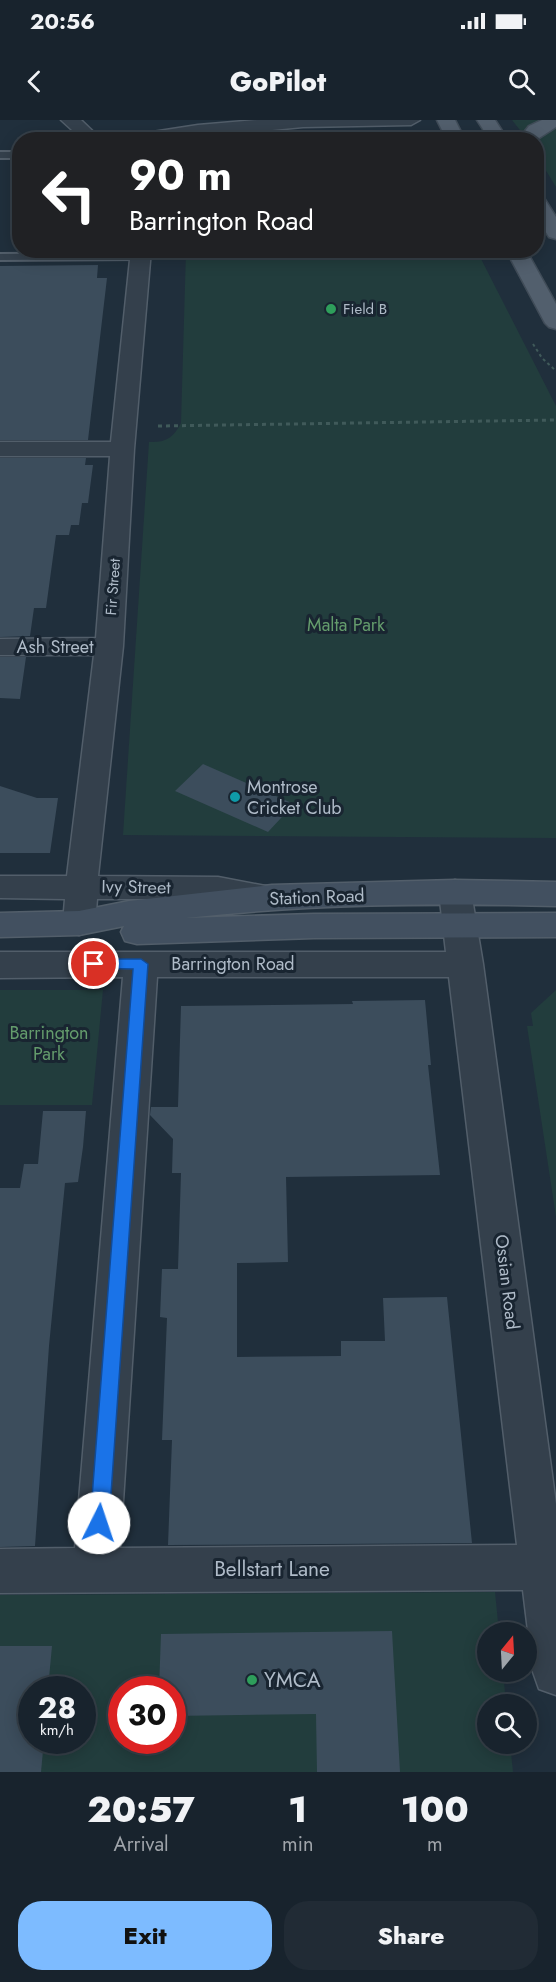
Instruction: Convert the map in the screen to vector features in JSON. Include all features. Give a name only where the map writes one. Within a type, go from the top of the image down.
[{"type":"main road","points":[[533,132],[556,120]]},
{"type":"main road","points":[[544,213],[556,234]]},
{"type":"main road","points":[[520,258],[556,323]]},
{"type":"main road","name":"Station Road","points":[[79,923],[126,932],[457,908],[556,894]]},
{"type":"main road","name":"Station Road","points":[[0,924],[79,923],[129,913],[272,897],[457,908],[556,925]]},
{"type":"street","points":[[70,120],[84,132]]},
{"type":"street","points":[[185,132],[313,121],[411,120]]},
{"type":"street","name":"Fir Street","points":[[79,923],[109,646],[124,437],[141,258]]},
{"type":"street","points":[[0,449],[124,437]]},
{"type":"street","name":"Ash Street","points":[[0,647],[109,646]]},
{"type":"street","name":"Ivy Street","points":[[0,887],[218,888],[272,897]]},
{"type":"street","name":"Ossian Road","points":[[457,908],[556,1672]]},
{"type":"street","points":[[96,1570],[141,964]]},
{"type":"street","name":"Barrington Road","points":[[0,965],[466,964]]},
{"type":"street","name":"Bellstart Lane","points":[[0,1571],[544,1567]]},
{"type":"path","points":[[124,437],[556,420]]},
{"type":"green space","points":[[512,120],[556,120],[556,187],[544,167],[544,132],[521,132]]},
{"type":"green space","name":"Malta Park","points":[[186,258],[481,258],[556,406],[556,838],[123,835],[149,442],[169,438],[181,423]]},
{"type":"green space","name":"Barrington Park","points":[[0,990],[103,990],[92,1105],[0,1105]]},
{"type":"green space","points":[[556,990],[556,1217],[527,1026],[533,1026],[531,1013]]},
{"type":"green space","name":"YMCA","points":[[495,1592],[498,1622],[477,1622],[477,1682],[504,1682],[505,1694],[477,1694],[477,1754],[511,1754],[513,1772],[0,1772],[0,1595]]},
{"type":"building","points":[[98,265],[97,278],[107,278],[88,440],[0,440],[0,266]]},
{"type":"building","points":[[0,458],[86,458],[85,465],[93,465],[88,503],[82,503],[79,525],[71,525],[69,535],[56,535],[46,608],[34,608],[30,636],[0,637]]},
{"type":"building","points":[[0,657],[26,657],[20,699],[0,698]]},
{"type":"building","name":"Montrose Cricket Club","points":[[203,764],[294,804],[268,832],[175,791]]},
{"type":"building","points":[[0,786],[37,798],[58,798],[50,853],[0,853]]},
{"type":"building","points":[[425,1000],[431,1065],[428,1065],[440,1175],[286,1177],[288,1262],[237,1263],[237,1357],[341,1356],[341,1341],[385,1341],[383,1298],[447,1297],[472,1543],[168,1545],[172,1440],[162,1440],[167,1318],[160,1317],[162,1269],[178,1269],[181,1173],[172,1173],[173,1139],[150,1115],[151,1107],[178,1107],[181,1006],[353,1004],[352,1001]]},
{"type":"building","points":[[43,1111],[86,1111],[83,1147],[78,1182],[65,1183],[49,1346],[35,1546],[0,1547],[0,1188],[20,1188],[24,1164],[38,1164]]},
{"type":"building","points":[[392,1631],[400,1772],[317,1772],[316,1714],[186,1716],[186,1676],[159,1676],[161,1634]]},
{"type":"building","points":[[0,1646],[52,1646],[49,1676],[18,1676],[18,1754],[43,1754],[41,1772],[0,1772]]},
{"type":"place","name":"Field B","points":[[331,309]]},
{"type":"place","name":"Montrose Cricket Club","points":[[235,797]]},
{"type":"place","name":"YMCA","points":[[252,1680]]},
{"type":"route","points":[[94,964],[141,964],[99,1523]]}]
